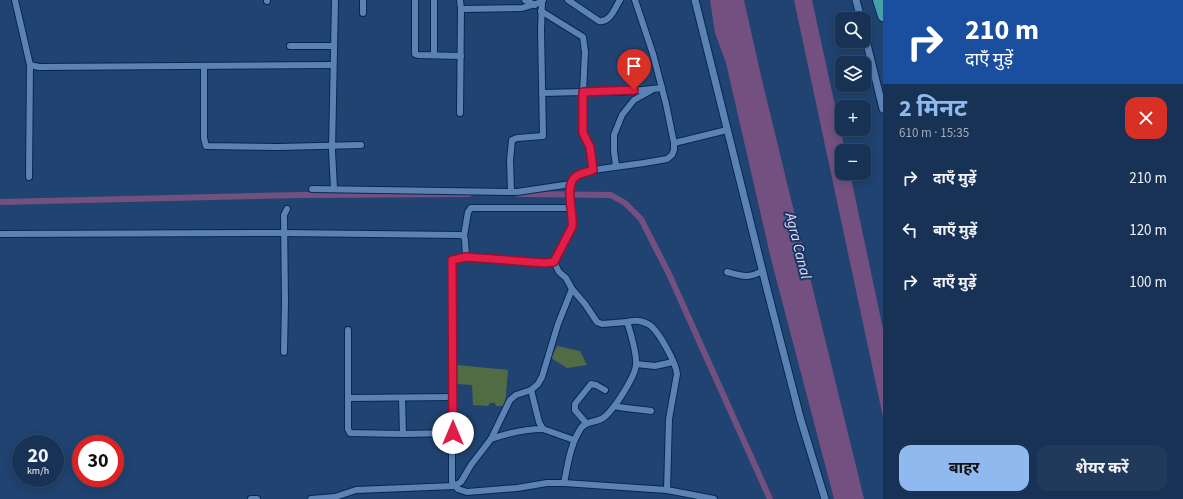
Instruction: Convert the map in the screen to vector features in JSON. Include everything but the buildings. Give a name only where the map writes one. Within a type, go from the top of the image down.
[{"type":"highway","points":[[878,0],[883,16]]},
{"type":"street","points":[[16,0],[30,65],[29,177]]},
{"type":"street","points":[[334,189],[332,146],[335,0]]},
{"type":"street","points":[[363,0],[363,13]]},
{"type":"street","points":[[415,0],[415,54],[461,56]]},
{"type":"street","points":[[434,0],[434,55]]},
{"type":"street","points":[[460,0],[460,113]]},
{"type":"street","points":[[525,0],[535,5]]},
{"type":"street","points":[[568,0],[599,20],[603,21],[607,20],[612,14],[620,0]]},
{"type":"street","points":[[554,262],[572,227],[573,221],[570,199],[571,185],[575,177],[593,170],[667,159],[672,155],[674,150],[674,143],[659,88],[653,54],[635,0]]},
{"type":"street","points":[[695,0],[726,130],[800,417],[825,499]]},
{"type":"street","points":[[856,0],[859,12]]},
{"type":"street","points":[[461,9],[522,8],[535,5],[542,1]]},
{"type":"street","points":[[511,192],[510,160],[512,140],[517,138],[543,136],[542,1]]},
{"type":"street","points":[[541,11],[583,37],[583,133],[590,147],[593,170]]},
{"type":"street","points":[[290,46],[334,46]]},
{"type":"street","points":[[868,48],[883,109]]},
{"type":"street","points":[[30,65],[39,67],[333,65]]},
{"type":"street","points":[[204,66],[204,138],[206,146],[260,147],[361,145]]},
{"type":"street","points":[[542,93],[623,92],[659,88]]},
{"type":"street","points":[[616,166],[614,135],[622,115],[634,100],[659,88]]},
{"type":"street","points":[[674,143],[726,130]]},
{"type":"street","points":[[312,189],[511,192],[571,185]]},
{"type":"street","points":[[466,257],[466,240],[464,236],[468,212],[472,208],[571,208]]},
{"type":"street","points":[[284,352],[285,302],[283,233],[284,215],[287,209]]},
{"type":"street","points":[[0,234],[283,233],[464,236]]},
{"type":"street","points":[[554,262],[545,263],[466,257],[454,259],[452,263],[453,433],[451,475],[454,486],[462,491],[473,492],[564,483],[667,490],[714,499]]},
{"type":"street","points":[[554,262],[559,272],[568,281],[572,289],[599,323],[639,320],[652,326],[677,370],[669,419],[667,490]]},
{"type":"street","points":[[727,272],[750,276],[762,271]]},
{"type":"street","points":[[311,499],[335,497],[360,490],[454,486],[461,482],[471,465],[492,439],[510,400],[516,395],[531,390],[538,384],[542,377],[558,324],[572,289]]},
{"type":"street","points":[[564,483],[574,440],[582,427],[586,423],[600,420],[615,406],[634,373],[636,364],[627,322]]},
{"type":"street","points":[[348,330],[348,429],[350,433],[453,433]]},
{"type":"street","points":[[636,364],[655,366],[673,362]]},
{"type":"street","points":[[586,423],[575,410],[575,404],[591,384],[605,390]]},
{"type":"street","points":[[531,390],[539,422],[543,429]]},
{"type":"street","points":[[348,398],[453,397]]},
{"type":"street","points":[[402,398],[403,434]]},
{"type":"street","points":[[615,406],[631,410],[636,408],[651,411]]},
{"type":"street","points":[[492,439],[512,432],[543,429],[574,440]]},
{"type":"street","points":[[251,499],[256,499]]},
{"type":"green space","points":[[557,346],[580,351],[587,365],[567,368],[551,358]]},
{"type":"green space","points":[[457,365],[508,370],[505,406],[496,406],[495,403],[490,403],[488,406],[473,405],[472,385],[457,384]]},
{"type":"water","name":"Agra Canal","points":[[710,0],[744,0],[762,80],[864,499],[834,499],[771,259],[726,63],[715,33]]},
{"type":"water","points":[[794,0],[812,0],[835,105],[835,136],[842,136],[843,144],[835,144],[835,180],[851,180],[883,329],[883,417]]},
{"type":"waterway","points":[[0,202],[302,195],[469,194]]},
{"type":"waterway","points":[[518,194],[611,195],[625,203],[641,219],[669,274],[770,499]]},
{"type":"route","points":[[453,433],[452,260],[466,257],[545,263],[554,262],[572,227],[573,221],[570,199],[571,184],[578,175],[593,170],[590,147],[583,133],[583,92],[623,92],[634,90]]}]
